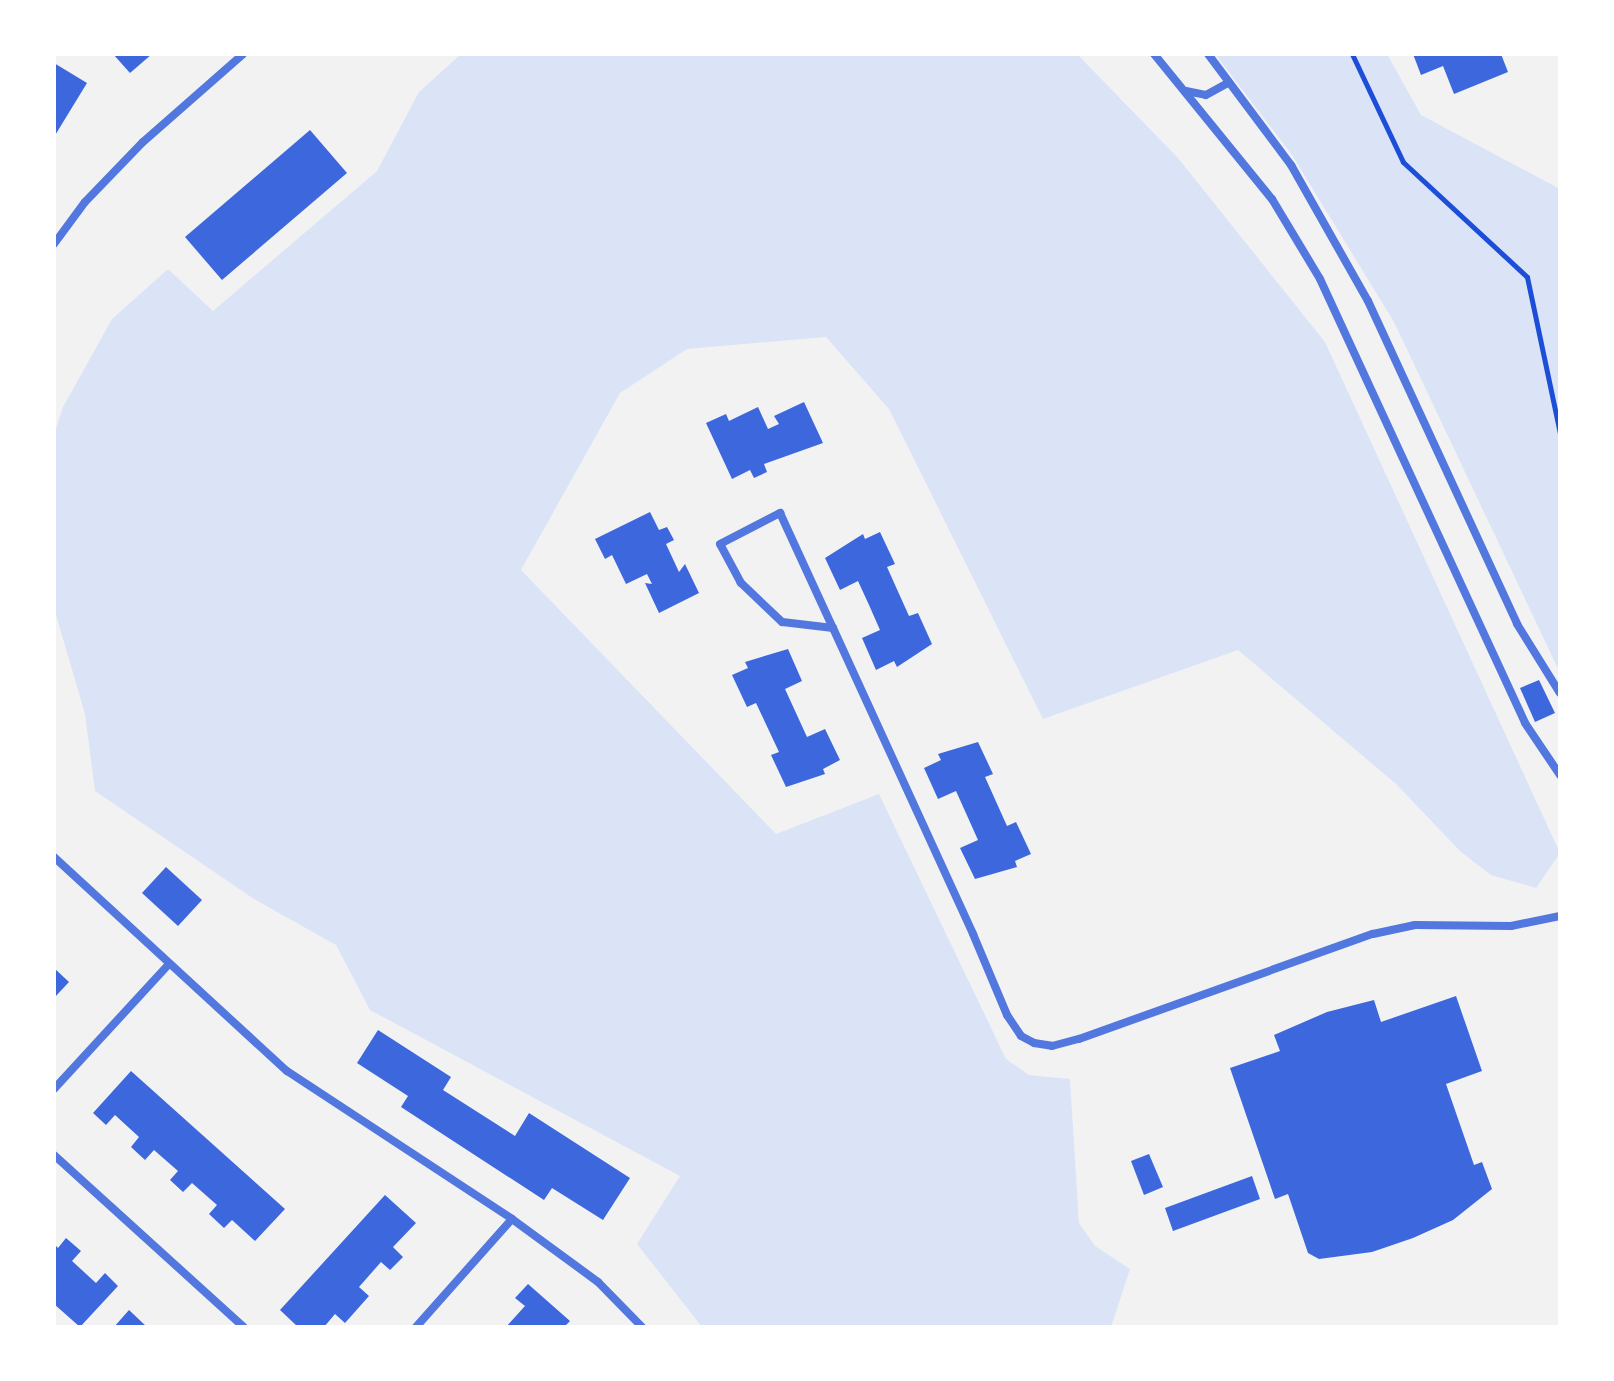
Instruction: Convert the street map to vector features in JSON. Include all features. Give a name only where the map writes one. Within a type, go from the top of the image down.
[{"type":"street","points":[[54,244],[85,202],[143,142],[243,54]]},
{"type":"street","points":[[1154,54],[1272,199],[1320,279],[1525,723],[1560,775]]},
{"type":"street","points":[[1208,54],[1291,165],[1368,301],[1517,624],[1560,693]]},
{"type":"street","points":[[1185,90],[1206,95],[1229,82]]},
{"type":"street","points":[[833,628],[782,622],[741,583],[720,544],[780,513],[833,628],[1007,1015],[1021,1036],[1034,1043],[1052,1046],[1079,1039],[1373,934],[1415,925],[1511,926],[1560,916]]},
{"type":"street","points":[[54,857],[168,965],[287,1071],[512,1219],[598,1282],[642,1327]]},
{"type":"street","points":[[54,1089],[168,965]]},
{"type":"street","points":[[54,1155],[244,1327]]},
{"type":"street","points":[[416,1327],[512,1219]]},
{"type":"path","points":[[1352,54],[1403,162],[1527,277],[1560,434]]},
{"type":"shaded area","points":[[461,54],[1077,54],[1178,158],[1325,342],[1560,853],[1536,888],[1491,875],[1461,852],[1396,784],[1238,650],[1043,719],[889,409],[826,337],[687,349],[620,393],[521,570],[776,834],[879,794],[1006,1059],[1029,1075],[1070,1079],[1079,1223],[1095,1246],[1130,1269],[1111,1327],[702,1327],[637,1244],[680,1176],[370,1010],[336,945],[254,899],[95,791],[85,714],[54,608],[54,435],[63,407],[112,319],[168,269],[213,311],[377,171],[419,92]]},
{"type":"shaded area","points":[[1215,54],[1387,54],[1421,115],[1560,189],[1560,673],[1394,322],[1292,155]]},
{"type":"building","points":[[113,54],[152,54],[130,73]]},
{"type":"building","points":[[1413,54],[1501,54],[1508,72],[1454,94],[1443,66],[1421,75]]},
{"type":"building","points":[[54,63],[87,83],[54,137]]},
{"type":"building","points":[[310,130],[347,173],[222,280],[185,237]]},
{"type":"building","points":[[804,402],[823,443],[764,464],[767,472],[754,478],[750,470],[732,479],[706,423],[726,414],[729,421],[758,407],[768,429],[779,424],[774,416]]},
{"type":"building","points":[[650,512],[659,530],[667,527],[674,540],[666,544],[679,572],[685,564],[699,593],[659,613],[645,583],[652,584],[647,574],[626,584],[612,555],[605,559],[595,539]]},
{"type":"building","points":[[880,532],[895,564],[887,567],[909,616],[918,613],[932,644],[897,667],[894,661],[876,670],[862,638],[880,630],[869,605],[858,581],[840,590],[825,558],[863,534],[865,539]]},
{"type":"building","points":[[788,649],[802,681],[785,689],[807,737],[825,729],[840,760],[823,769],[825,774],[786,787],[771,755],[779,752],[756,703],[747,707],[732,675],[748,668],[745,662]]},
{"type":"building","points":[[1539,680],[1555,713],[1535,722],[1520,688]]},
{"type":"building","points":[[978,742],[993,774],[985,777],[1007,826],[1016,822],[1031,854],[1015,861],[1017,867],[975,879],[960,848],[978,840],[956,791],[938,799],[924,768],[941,760],[938,754]]},
{"type":"building","points":[[166,867],[202,900],[178,926],[142,893]]},
{"type":"building","points":[[54,968],[69,982],[54,998]]},
{"type":"building","points":[[1456,996],[1482,1071],[1446,1084],[1474,1165],[1482,1162],[1492,1189],[1453,1220],[1413,1238],[1372,1252],[1319,1259],[1308,1253],[1288,1194],[1275,1199],[1230,1068],[1280,1051],[1274,1035],[1327,1012],[1374,1000],[1381,1022]]},
{"type":"building","points":[[378,1030],[451,1077],[443,1090],[515,1136],[529,1113],[630,1178],[603,1220],[552,1188],[544,1200],[401,1107],[408,1096],[357,1063]]},
{"type":"building","points":[[131,1071],[285,1209],[255,1241],[232,1220],[224,1228],[209,1214],[217,1205],[192,1183],[183,1192],[170,1180],[178,1171],[154,1150],[145,1160],[131,1147],[139,1137],[115,1115],[106,1125],[93,1113]]},
{"type":"building","points":[[1149,1154],[1163,1187],[1144,1195],[1131,1161]]},
{"type":"building","points":[[1252,1176],[1260,1199],[1173,1231],[1165,1208]]},
{"type":"building","points":[[385,1195],[416,1223],[393,1247],[403,1257],[390,1270],[381,1262],[359,1287],[369,1296],[345,1323],[335,1314],[324,1327],[298,1327],[280,1310]]},
{"type":"building","points":[[66,1238],[81,1251],[72,1261],[96,1283],[105,1273],[118,1286],[80,1327],[54,1304],[54,1244],[58,1248]]},
{"type":"building","points":[[528,1284],[570,1321],[564,1327],[506,1327],[525,1306],[515,1298]]},
{"type":"building","points":[[129,1310],[147,1327],[114,1327]]}]
